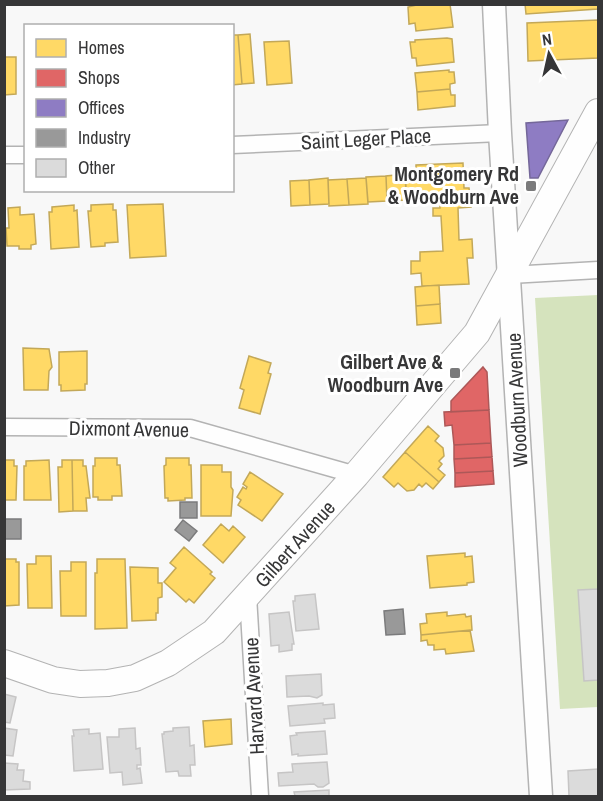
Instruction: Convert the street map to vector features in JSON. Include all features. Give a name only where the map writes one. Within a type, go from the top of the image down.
[{"type":"main road","name":"Gilbert Avenue","points":[[4,663],[53,680],[80,684],[108,683],[135,678],[168,663],[214,632],[356,475],[477,333],[598,112]]},
{"type":"street","name":"Woodburn Avenue","points":[[494,4],[541,796]]},
{"type":"street","name":"Saint Leger Place","points":[[234,145],[500,134]]},
{"type":"street","points":[[4,156],[24,154]]},
{"type":"street","points":[[510,275],[598,270]]},
{"type":"street","name":"Dixmont Avenue","points":[[4,427],[190,428],[356,475]]},
{"type":"street","name":"Harvard Avenue","points":[[248,596],[260,796]]},
{"type":"green space","points":[[598,295],[598,707],[560,709],[535,298]]},
{"type":"building: Homes","points":[[421,4],[450,4],[453,27],[416,31],[415,23],[409,24],[408,7]]},
{"type":"building: Homes","points":[[525,4],[598,4],[598,9],[526,14]]},
{"type":"building: Homes","points":[[598,20],[598,58],[528,61],[527,23]]},
{"type":"building: Homes","points":[[250,34],[254,83],[242,84],[238,35]]},
{"type":"building: Homes","points":[[234,35],[238,35],[242,84],[234,85]]},
{"type":"building: Homes","points":[[452,39],[454,62],[417,66],[416,58],[412,58],[410,42]]},
{"type":"building: Homes","points":[[289,41],[292,83],[267,85],[264,42]]},
{"type":"building: Homes","points":[[4,57],[16,57],[16,94],[4,95]]},
{"type":"building: Homes","points":[[449,70],[449,72],[454,72],[455,83],[450,84],[450,89],[417,92],[415,73]]},
{"type":"building: Homes","points":[[450,89],[451,95],[455,95],[455,106],[418,110],[417,92]]},
{"type":"building: Homes","points":[[463,163],[464,188],[469,188],[471,207],[458,208],[459,240],[472,239],[473,258],[467,258],[469,284],[422,286],[421,273],[411,274],[411,261],[420,261],[420,252],[443,251],[441,216],[433,216],[433,208],[440,208],[440,200],[417,201],[416,190],[406,191],[405,176],[416,176],[416,165]]},
{"type":"building: Homes","points":[[405,174],[407,200],[387,201],[386,176]]},
{"type":"building: Homes","points":[[386,176],[387,201],[368,202],[366,177]]},
{"type":"building: Homes","points":[[328,178],[329,204],[310,205],[309,180]]},
{"type":"building: Homes","points":[[366,178],[368,204],[349,205],[347,179]]},
{"type":"building: Homes","points":[[347,179],[349,205],[329,206],[328,180]]},
{"type":"building: Homes","points":[[309,180],[310,205],[291,206],[290,181]]},
{"type":"building: Homes","points":[[113,204],[113,210],[116,210],[118,242],[91,247],[88,211],[91,211],[91,205]]},
{"type":"building: Homes","points":[[163,204],[166,256],[130,258],[127,205]]},
{"type":"building: Homes","points":[[74,205],[74,211],[77,210],[79,247],[51,249],[49,212],[52,212],[52,207]]},
{"type":"building: Homes","points":[[20,207],[20,215],[34,214],[36,244],[31,245],[31,249],[7,246],[8,208]]},
{"type":"building: Homes","points":[[439,285],[440,304],[416,306],[415,287]]},
{"type":"building: Homes","points":[[440,304],[441,323],[417,325],[416,306]]},
{"type":"building: Homes","points":[[23,348],[49,349],[52,367],[49,371],[48,390],[24,390]]},
{"type":"building: Homes","points":[[87,351],[85,390],[61,391],[59,352]]},
{"type":"building: Homes","points":[[249,356],[271,363],[268,373],[271,374],[260,414],[239,408],[244,390],[240,388]]},
{"type":"building: Homes","points":[[428,426],[439,436],[435,441],[443,448],[444,456],[439,461],[442,464],[438,469],[445,475],[439,482],[405,452]]},
{"type":"building: Homes","points":[[405,452],[439,482],[433,489],[426,483],[422,487],[419,484],[414,490],[407,491],[398,483],[394,487],[383,477]]},
{"type":"building: Homes","points":[[95,458],[117,458],[117,465],[120,465],[122,496],[112,496],[112,500],[98,500],[98,497],[93,497]]},
{"type":"building: Homes","points":[[166,458],[189,458],[192,498],[168,501],[168,498],[165,498]]},
{"type":"building: Homes","points":[[4,460],[14,460],[14,466],[17,466],[16,500],[4,500]]},
{"type":"building: Homes","points":[[49,460],[51,500],[24,500],[26,461]]},
{"type":"building: Homes","points":[[62,460],[72,460],[73,511],[59,512],[58,467],[62,467]]},
{"type":"building: Homes","points":[[72,460],[83,460],[83,466],[86,466],[90,498],[86,498],[87,511],[73,511]]},
{"type":"building: Homes","points":[[201,465],[222,465],[222,472],[231,472],[233,490],[231,516],[201,516]]},
{"type":"building: Homes","points":[[250,472],[283,494],[262,521],[238,505],[241,500],[237,497],[243,487],[246,489],[247,487],[243,484]]},
{"type":"building: Homes","points":[[221,524],[229,531],[233,526],[245,537],[223,563],[203,545]]},
{"type":"building: Homes","points":[[184,547],[212,572],[210,574],[215,578],[194,603],[189,599],[186,602],[164,582],[176,568],[170,563]]},
{"type":"building: Homes","points":[[465,553],[465,557],[472,556],[474,582],[467,583],[467,585],[430,588],[427,556]]},
{"type":"building: Homes","points":[[36,556],[51,556],[52,608],[28,608],[27,564],[36,564]]},
{"type":"building: Homes","points":[[4,559],[16,559],[16,562],[19,562],[19,605],[4,606]]},
{"type":"building: Homes","points":[[97,559],[125,559],[127,628],[95,629]]},
{"type":"building: Homes","points":[[71,562],[86,562],[86,616],[61,616],[60,571],[71,571]]},
{"type":"building: Homes","points":[[130,567],[158,568],[158,583],[162,583],[162,597],[158,598],[156,620],[132,621]]},
{"type":"building: Homes","points":[[447,612],[447,616],[465,614],[466,617],[471,616],[472,630],[421,635],[420,624],[427,623],[426,614]]},
{"type":"building: Homes","points":[[470,630],[474,651],[446,654],[445,649],[434,650],[434,645],[428,645],[427,640],[421,641],[421,635]]},
{"type":"building: Homes","points":[[231,719],[232,744],[205,747],[203,721]]},
{"type":"building: Shops","points":[[483,367],[487,372],[489,410],[451,412],[451,401]]},
{"type":"building: Shops","points":[[489,410],[491,443],[454,445],[452,425],[445,426],[444,412]]},
{"type":"building: Shops","points":[[491,443],[492,457],[454,459],[454,445]]},
{"type":"building: Shops","points":[[492,457],[493,471],[455,473],[454,459]]},
{"type":"building: Shops","points":[[493,471],[494,484],[455,487],[455,473]]},
{"type":"building: Offices","points":[[568,120],[538,178],[530,178],[526,123]]},
{"type":"building: Industry","points":[[180,502],[197,502],[197,518],[180,518]]},
{"type":"building: Industry","points":[[4,519],[21,519],[21,539],[4,539]]},
{"type":"building: Industry","points":[[183,520],[197,531],[189,541],[175,530]]},
{"type":"building: Industry","points":[[403,609],[405,634],[386,635],[384,611]]},
{"type":"building: Other","points":[[598,589],[598,680],[584,681],[578,590]]},
{"type":"building: Other","points":[[315,594],[319,629],[296,631],[293,601],[295,601],[295,596]]},
{"type":"building: Other","points":[[289,612],[294,644],[292,644],[292,650],[279,652],[279,645],[271,646],[269,614]]},
{"type":"building: Other","points":[[321,674],[322,695],[317,698],[287,697],[286,676]]},
{"type":"building: Other","points":[[4,694],[16,697],[10,723],[4,722]]},
{"type":"building: Other","points":[[323,703],[323,705],[334,704],[335,718],[324,719],[325,723],[290,726],[288,706]]},
{"type":"building: Other","points":[[189,727],[190,746],[194,745],[195,765],[190,765],[191,776],[179,776],[178,771],[166,772],[162,734],[173,731],[173,728]]},
{"type":"building: Other","points":[[4,728],[17,730],[13,756],[4,755]]},
{"type":"building: Other","points":[[135,728],[136,749],[140,748],[141,765],[137,765],[137,769],[140,768],[142,783],[123,785],[122,772],[110,773],[107,737],[119,737],[119,729]]},
{"type":"building: Other","points":[[89,729],[89,734],[100,733],[103,769],[74,771],[73,730]]},
{"type":"building: Other","points":[[325,731],[327,754],[292,755],[290,736],[297,735],[296,733]]},
{"type":"building: Other","points":[[327,762],[329,783],[323,787],[314,784],[279,786],[278,773],[293,772],[292,764]]},
{"type":"building: Other","points":[[4,763],[18,764],[17,770],[24,770],[23,781],[30,782],[30,789],[4,790]]},
{"type":"building: Other","points":[[598,769],[598,796],[569,796],[568,771]]},
{"type":"building: Other","points":[[329,790],[329,796],[295,796],[294,792]]},
{"type":"place","name":"Montgomery Rd & Woodburn Ave","points":[[531,186]]},
{"type":"place","name":"Gilbert Ave & Woodburn Ave","points":[[455,373]]}]
